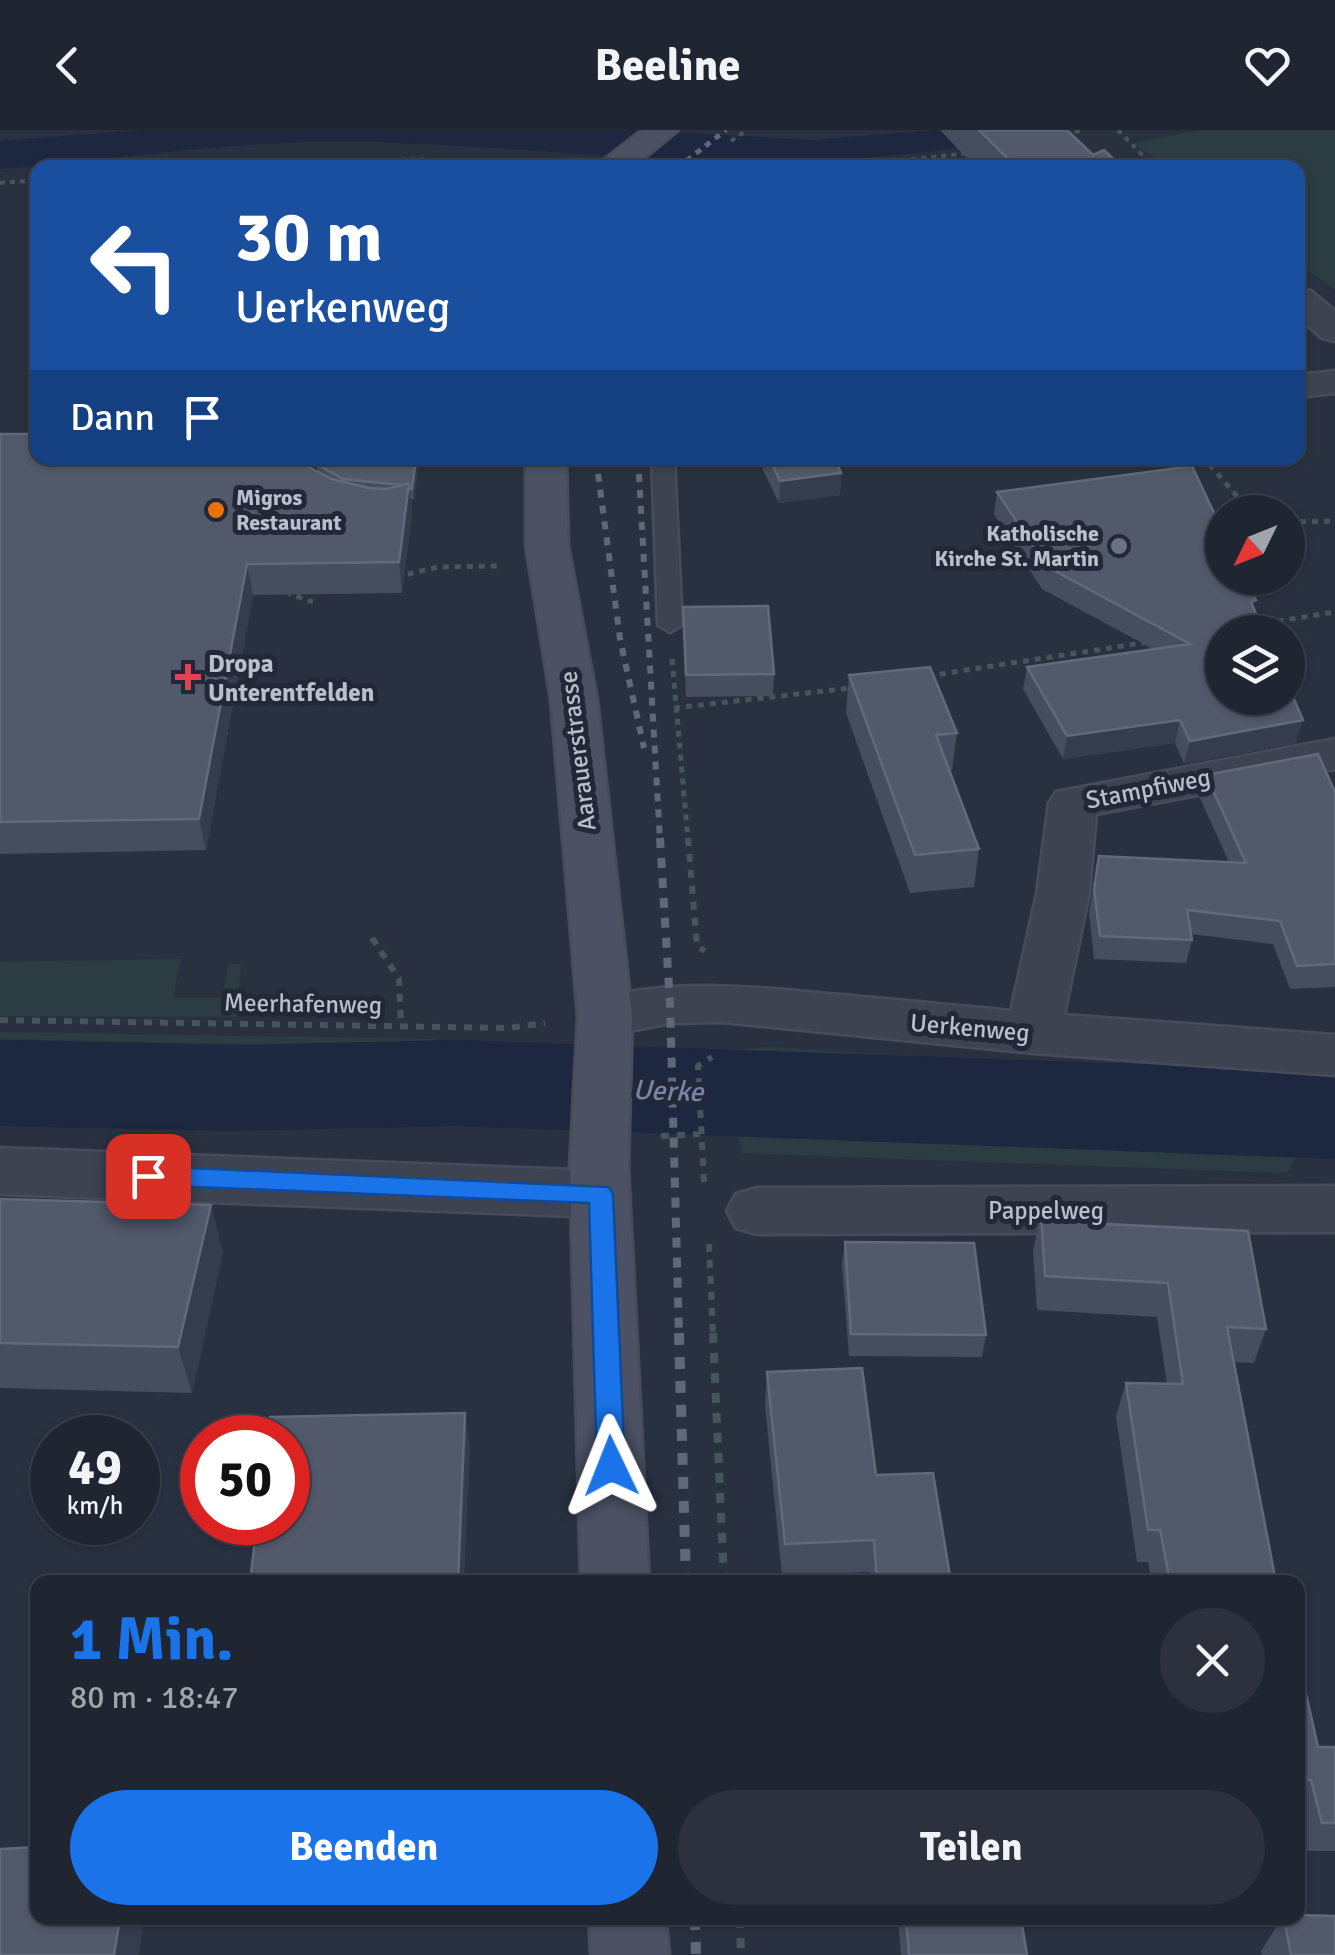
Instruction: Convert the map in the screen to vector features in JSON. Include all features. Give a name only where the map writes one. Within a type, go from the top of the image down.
[{"type":"main road","points":[[621,160],[662,130]]},
{"type":"main road","name":"Aarauerstrasse","points":[[546,465],[547,546],[574,700],[605,1031],[599,1097],[600,1180],[616,1575]]},
{"type":"main road","points":[[628,1925],[630,1955]]},
{"type":"street","points":[[1305,305],[1335,330]]},
{"type":"street","points":[[1305,385],[1335,382]]},
{"type":"street","name":"Stampfiweg","points":[[1033,1033],[1062,893],[1073,803],[1335,754]]},
{"type":"street","name":"Uerkenweg","points":[[605,1031],[670,1004],[721,1024],[1033,1033],[1332,1069]]},
{"type":"street","points":[[0,1171],[600,1180]]},
{"type":"street","name":"Pappelweg","points":[[756,1211],[1335,1209]]},
{"type":"lane","points":[[663,465],[670,626]]},
{"type":"path","points":[[1049,138],[1083,130]]},
{"type":"path","points":[[1118,130],[1147,160]]},
{"type":"path","points":[[929,160],[980,151]]},
{"type":"path","points":[[0,184],[30,181]]},
{"type":"path","points":[[1210,465],[1236,495]]},
{"type":"path","points":[[1305,522],[1335,521]]},
{"type":"path","points":[[386,578],[438,567],[500,566]]},
{"type":"path","points":[[292,580],[290,594],[313,602]]},
{"type":"path","points":[[1305,617],[1335,612]]},
{"type":"path","points":[[670,626],[697,946],[727,964],[714,1056],[698,1066],[702,1160]]},
{"type":"path","points":[[925,676],[1159,640]]},
{"type":"path","points":[[674,708],[788,698],[866,686]]},
{"type":"path","points":[[372,938],[398,979],[402,1024]]},
{"type":"path","name":"Meerhafenweg","points":[[0,1020],[402,1024],[605,1031]]},
{"type":"path","points":[[709,1250],[724,1575]]},
{"type":"path","points":[[740,1925],[741,1955]]},
{"type":"shaded area","points":[[1200,130],[1335,130],[1335,290],[1305,268],[1305,160],[1157,160],[1133,143]]},
{"type":"shaded area","points":[[181,959],[173,998],[222,998],[229,964],[241,964],[237,1017],[0,1016],[0,962]]},
{"type":"shaded area","points":[[0,1032],[434,1039],[489,1044],[486,1049],[0,1039]]},
{"type":"shaded area","points":[[770,1047],[1275,1082],[1297,1155],[1287,1173],[742,1153],[723,1065],[745,1049]]},
{"type":"water","points":[[143,130],[632,130],[812,140],[937,130],[1043,130],[961,147],[816,160],[712,160],[331,142],[236,146],[92,160],[30,160],[30,166],[0,169],[0,141]]},
{"type":"building","points":[[979,130],[1067,130],[1093,155],[1104,150],[1115,160],[1009,160]]},
{"type":"building","points":[[0,434],[30,434],[30,465],[305,465],[332,479],[369,488],[387,489],[409,483],[399,562],[247,564],[199,819],[0,822]]},
{"type":"building","points":[[318,465],[415,465],[412,489],[409,483],[343,479]]},
{"type":"building","points":[[772,465],[838,465],[841,473],[780,481]]},
{"type":"building","points":[[1192,466],[1206,495],[1205,595],[1254,595],[1256,600],[1251,602],[1257,615],[1205,615],[1205,715],[1301,715],[1303,720],[1190,741],[1180,720],[1067,736],[1027,667],[1190,644],[1046,566],[997,492]]},
{"type":"building","points":[[768,606],[774,674],[686,675],[683,607]]},
{"type":"building","points":[[930,667],[957,733],[936,735],[979,849],[915,855],[849,675]]},
{"type":"building","points":[[1318,754],[1335,792],[1335,964],[1297,966],[1280,921],[1187,910],[1192,940],[1100,936],[1094,889],[1099,856],[1246,863],[1206,775]]},
{"type":"building","points":[[0,1199],[211,1205],[178,1347],[0,1343]]},
{"type":"building","points":[[1041,1215],[1106,1219],[1106,1224],[1248,1231],[1266,1329],[1227,1327],[1275,1575],[1169,1575],[1160,1530],[1148,1530],[1126,1383],[1183,1384],[1168,1283],[1045,1276]]},
{"type":"building","points":[[845,1242],[974,1243],[986,1335],[851,1334]]},
{"type":"building","points":[[862,1368],[876,1475],[933,1473],[950,1575],[876,1575],[874,1540],[785,1544],[767,1372]]},
{"type":"building","points":[[465,1413],[458,1575],[251,1575],[254,1545],[310,1545],[310,1416]]},
{"type":"building","points":[[1305,1689],[1318,1747],[1335,1747],[1335,1823],[1322,1823],[1311,1780],[1305,1780]]},
{"type":"building","points":[[30,1847],[30,1925],[119,1925],[114,1955],[0,1955],[0,1849]]},
{"type":"building","points":[[1305,1915],[1335,1916],[1335,1955],[1291,1955],[1285,1925],[1305,1925]]},
{"type":"building","points":[[907,1925],[1022,1925],[1027,1955],[909,1955]]},
{"type":"waterway","name":"Uerke","points":[[0,1083],[233,1088],[455,1083],[1335,1115]]},
{"type":"railway","points":[[687,160],[726,130]]},
{"type":"railway","points":[[597,465],[620,639],[644,748]]},
{"type":"railway","points":[[638,465],[660,840]]},
{"type":"railway","points":[[660,838],[670,1004],[679,1335]]},
{"type":"railway","points":[[679,1333],[686,1575]]},
{"type":"railway","points":[[695,1925],[696,1955]]},
{"type":"place","name":"Migros Restaurant","points":[[216,510]]},
{"type":"place","name":"Katholische Kirche St. Martin","points":[[1119,546]]},
{"type":"place","name":"Dropa Unterentfelden","points":[[188,677]]},
{"type":"route","points":[[148,1176],[600,1194],[611,1466]]}]
